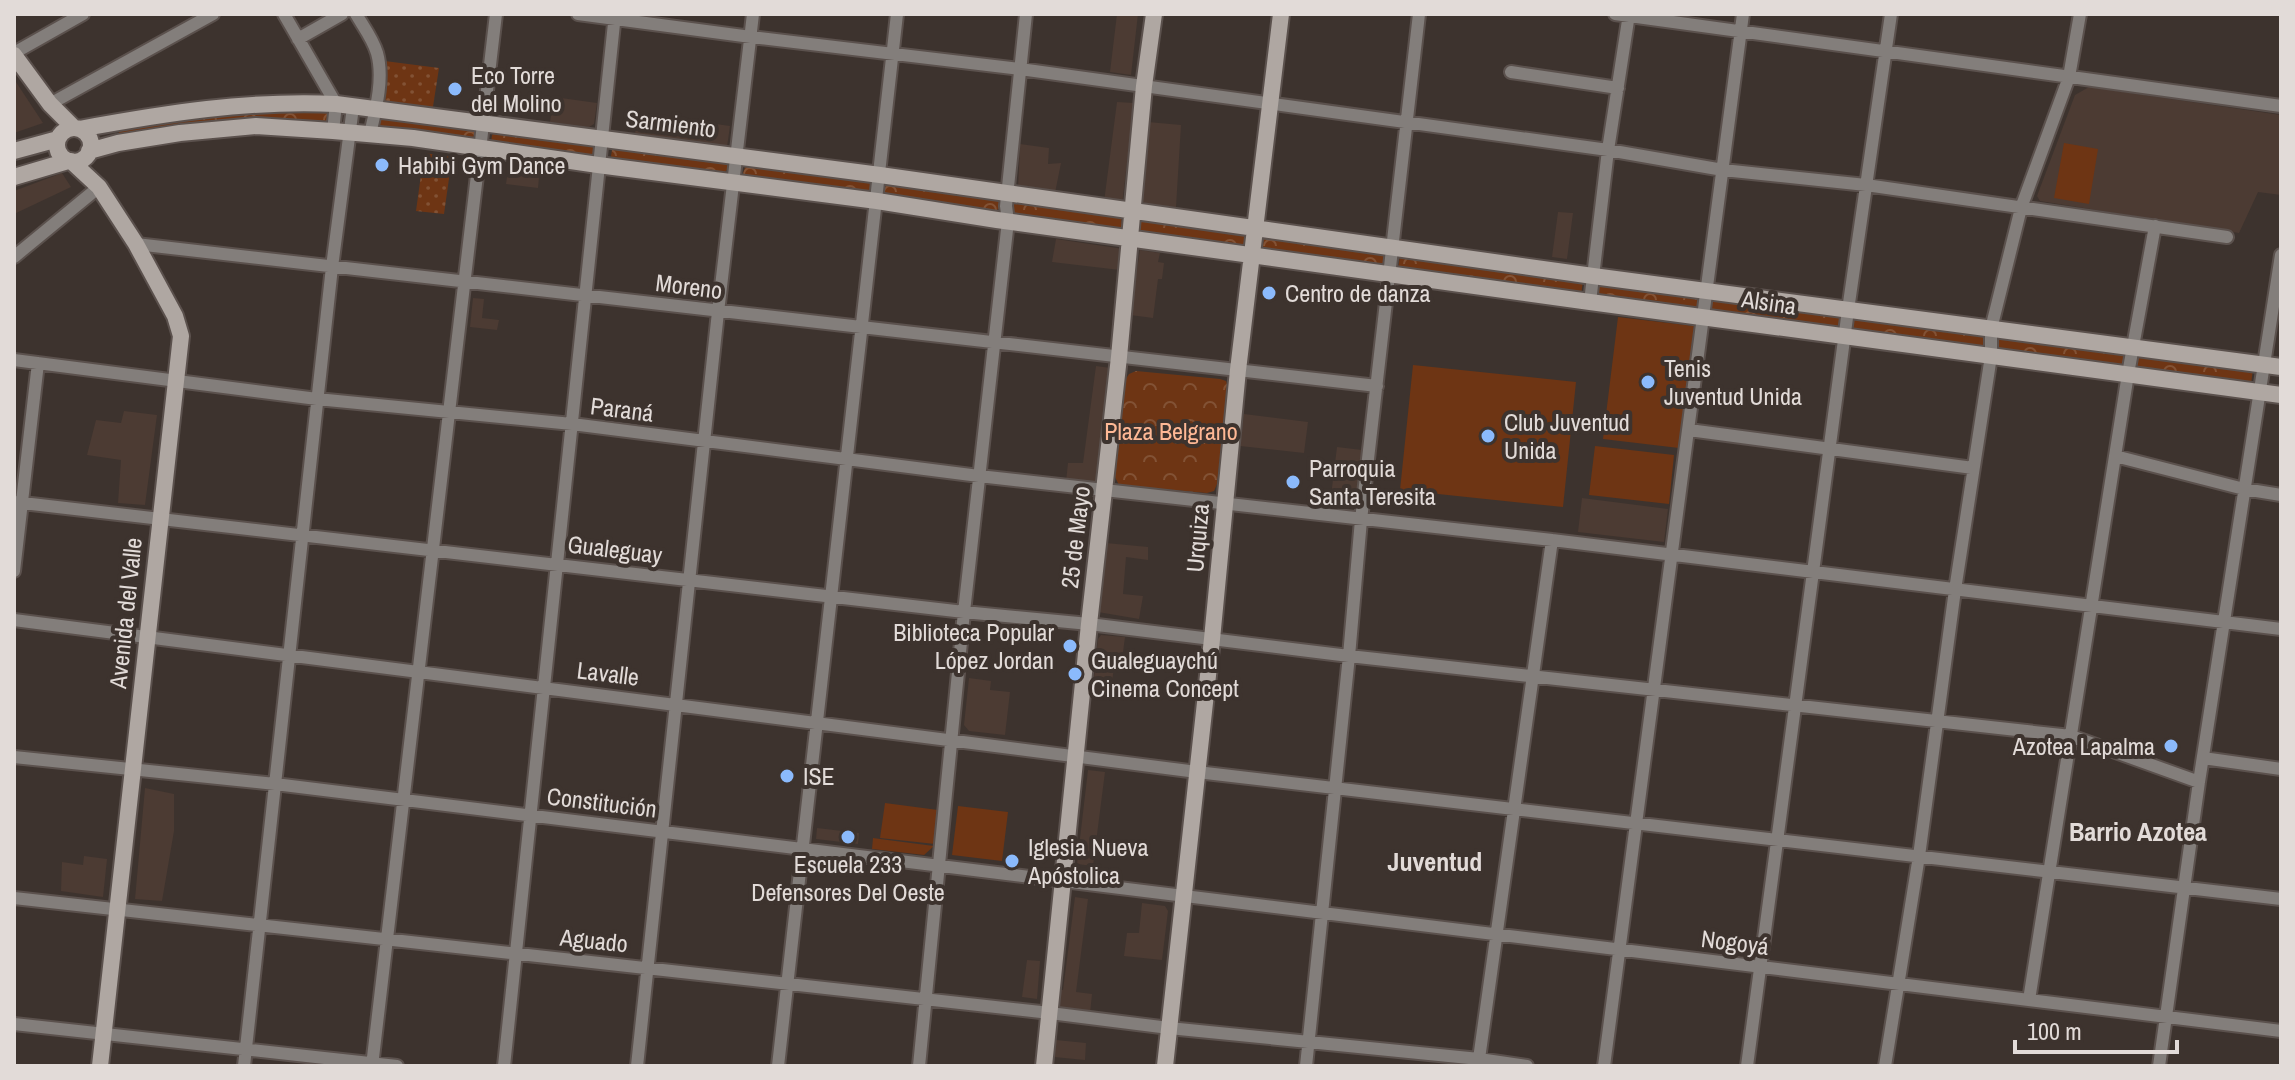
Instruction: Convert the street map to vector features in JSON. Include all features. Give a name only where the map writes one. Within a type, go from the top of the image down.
[{"type":"main road","name":"25 de Mayo","points":[[1044,1066],[1119,357],[1144,86],[1154,14]]},
{"type":"main road","name":"Urquiza","points":[[1165,1066],[1238,370],[1281,14]]},
{"type":"main road","points":[[14,54],[50,104],[88,136],[99,187]]},
{"type":"main road","points":[[50,104],[58,150],[99,187]]},
{"type":"main road","name":"Sarmiento","points":[[77,128],[179,111],[256,104],[336,104],[1255,227]]},
{"type":"main road","points":[[14,177],[80,160],[89,152],[118,143],[180,133],[256,126],[342,131],[480,147],[1251,254]]},
{"type":"main road","points":[[18,149],[58,138],[64,131],[77,128]]},
{"type":"main road","name":"Avenida del Valle","points":[[99,187],[136,244],[175,316],[181,336],[100,1066]]},
{"type":"main road","name":"Alsina","points":[[1255,227],[1593,276],[2281,367]]},
{"type":"main road","name":"Alsina","points":[[1251,254],[2281,395]]},
{"type":"street","points":[[14,54],[83,14]]},
{"type":"street","points":[[50,104],[213,14]]},
{"type":"street","points":[[244,1066],[332,267],[342,131],[336,104],[284,14]]},
{"type":"street","points":[[298,39],[342,14]]},
{"type":"street","points":[[356,14],[378,56],[376,109],[370,134]]},
{"type":"street","points":[[372,1065],[496,14]]},
{"type":"street","points":[[578,14],[1020,69],[1608,150],[1723,170],[1866,185],[2227,237]]},
{"type":"street","points":[[637,1066],[703,441],[753,14]]},
{"type":"street","points":[[778,1066],[897,14]]},
{"type":"street","points":[[919,1066],[964,612],[1008,221],[1006,206],[1026,14]]},
{"type":"street","points":[[1306,1066],[1361,520],[1419,14]]},
{"type":"street","points":[[1615,14],[2281,106]]},
{"type":"street","points":[[1604,1066],[1743,14]]},
{"type":"street","points":[[1747,1066],[1844,336],[1891,14]]},
{"type":"street","points":[[1885,1066],[1919,856],[1991,356],[1991,329],[2021,208],[2069,77],[2080,14]]},
{"type":"street","points":[[1590,302],[1608,150],[1629,15]]},
{"type":"street","points":[[504,1066],[615,17]]},
{"type":"street","points":[[1511,72],[1618,88]]},
{"type":"street","points":[[342,131],[353,107]]},
{"type":"street","points":[[14,257],[99,187]]},
{"type":"street","points":[[2029,1000],[2128,374],[2155,226]]},
{"type":"street","name":"Moreno","points":[[136,244],[1377,386]]},
{"type":"street","points":[[2159,1066],[2199,782],[2281,255]]},
{"type":"street","name":"Paraná","points":[[14,360],[317,399],[572,424],[979,476],[1552,540],[2281,629]]},
{"type":"street","points":[[14,571],[18,502],[38,363]]},
{"type":"street","points":[[1689,430],[1973,468]]},
{"type":"street","points":[[2115,456],[2244,489],[2281,495]]},
{"type":"street","name":"Gualeguay","points":[[18,502],[2071,736],[2199,782]]},
{"type":"street","points":[[1478,1062],[1552,540]]},
{"type":"street","name":"Lavalle","points":[[14,620],[1197,772],[2281,899]]},
{"type":"street","name":"Constitución","points":[[14,757],[275,784],[1183,897]]},
{"type":"street","points":[[2203,758],[2281,769]]},
{"type":"street","name":"Nogoyá","points":[[1183,897],[2281,1031]]},
{"type":"street","name":"Aguado","points":[[14,898],[1527,1066]]},
{"type":"street","points":[[14,1024],[397,1066]]},
{"type":"shaded area","points":[[1117,14],[1138,14],[1131,75],[1110,72]]},
{"type":"shaded area","points":[[14,79],[43,123],[14,133]]},
{"type":"shaded area","points":[[2089,87],[2281,115],[2281,195],[2258,192],[2239,233],[2040,201],[2037,196],[2075,95]]},
{"type":"shaded area","points":[[554,97],[597,103],[594,124],[589,127],[550,122]]},
{"type":"shaded area","points":[[1117,102],[1134,103],[1122,205],[1104,202]]},
{"type":"shaded area","points":[[638,113],[730,126],[727,147],[635,133]]},
{"type":"shaded area","points":[[1148,122],[1181,125],[1176,207],[1141,201]]},
{"type":"shaded area","points":[[1020,144],[1049,148],[1048,164],[1061,163],[1055,193],[1018,189]]},
{"type":"shaded area","points":[[509,162],[540,166],[538,188],[506,184]]},
{"type":"shaded area","points":[[62,173],[71,187],[14,214],[14,191]]},
{"type":"shaded area","points":[[1558,212],[1573,213],[1567,259],[1552,257]]},
{"type":"shaded area","points":[[1056,239],[1124,249],[1120,270],[1052,262]]},
{"type":"shaded area","points":[[1140,250],[1160,253],[1158,262],[1164,263],[1162,279],[1158,279],[1153,318],[1130,315]]},
{"type":"shaded area","points":[[473,298],[484,299],[482,318],[499,320],[497,330],[470,327]]},
{"type":"shaded area","points":[[1096,366],[1111,368],[1097,485],[1066,482],[1068,463],[1083,463]]},
{"type":"shaded area","points":[[124,411],[157,415],[145,505],[118,503],[121,460],[87,455],[96,420],[121,423]]},
{"type":"shaded area","points":[[1244,414],[1308,422],[1304,453],[1240,446]]},
{"type":"shaded area","points":[[1337,447],[1362,450],[1355,507],[1330,504]]},
{"type":"shaded area","points":[[1582,498],[1668,509],[1664,542],[1578,532]]},
{"type":"shaded area","points":[[1106,543],[1148,547],[1148,560],[1126,557],[1123,594],[1143,596],[1139,619],[1098,612]]},
{"type":"shaded area","points":[[1101,635],[1125,637],[1122,660],[1115,659],[1111,690],[1093,688]]},
{"type":"shaded area","points":[[969,678],[991,681],[990,690],[1010,692],[1005,735],[969,731],[964,725]]},
{"type":"shaded area","points":[[1088,770],[1105,772],[1093,866],[1077,864]]},
{"type":"shaded area","points":[[145,788],[174,794],[174,831],[162,901],[135,899]]},
{"type":"shaded area","points":[[817,828],[859,833],[858,844],[816,839]]},
{"type":"shaded area","points":[[84,856],[107,859],[103,897],[61,891],[62,862],[83,865]]},
{"type":"shaded area","points":[[1075,897],[1088,899],[1076,992],[1092,994],[1090,1014],[1056,1010],[1059,990],[1063,990]]},
{"type":"shaded area","points":[[1142,903],[1165,906],[1168,911],[1162,960],[1124,956],[1127,933],[1139,933]]},
{"type":"shaded area","points":[[1027,960],[1040,961],[1037,999],[1022,997]]},
{"type":"shaded area","points":[[1056,1040],[1086,1043],[1085,1060],[1054,1057]]},
{"type":"green space","points":[[377,60],[439,68],[432,113],[383,107]]},
{"type":"green space","points":[[256,109],[330,113],[329,123],[119,136],[119,129]]},
{"type":"green space","points":[[379,118],[472,129],[475,133],[472,140],[377,127]]},
{"type":"green space","points":[[496,132],[593,145],[594,151],[591,156],[491,143],[492,135]]},
{"type":"green space","points":[[2064,143],[2098,149],[2089,204],[2054,198]]},
{"type":"green space","points":[[616,146],[727,162],[728,168],[723,175],[613,160],[612,150]]},
{"type":"green space","points":[[424,153],[452,157],[444,214],[416,211]]},
{"type":"green space","points":[[746,165],[871,179],[873,184],[870,192],[745,177]]},
{"type":"green space","points":[[886,184],[1001,200],[1000,208],[994,212],[886,197]]},
{"type":"green space","points":[[1016,201],[1121,215],[1122,226],[1118,230],[1013,215],[1011,207]]},
{"type":"green space","points":[[1140,219],[1246,232],[1246,244],[1241,246],[1140,232]]},
{"type":"green space","points":[[1264,237],[1385,253],[1383,267],[1262,251]]},
{"type":"green space","points":[[1400,256],[1583,281],[1581,295],[1398,269]]},
{"type":"green space","points":[[1598,284],[1700,296],[1698,311],[1596,297]]},
{"type":"green space","points":[[1712,298],[1841,314],[1838,330],[1710,312]]},
{"type":"green space","points":[[1853,316],[1989,334],[1988,349],[1851,331]]},
{"type":"green space","name":"Tenis Juventud Unida","points":[[1618,317],[1694,326],[1679,448],[1603,439]]},
{"type":"green space","points":[[1997,337],[2127,353],[2125,367],[1995,349]]},
{"type":"green space","points":[[2138,354],[2253,369],[2251,384],[2136,369]]},
{"type":"green space","name":"Club Juventud Unida","points":[[1413,365],[1576,382],[1563,507],[1400,490]]},
{"type":"green space","name":"Plaza Belgrano","points":[[1136,371],[1226,381],[1228,386],[1214,491],[1207,493],[1119,485],[1114,475],[1124,382],[1129,374]]},
{"type":"green space","points":[[1595,446],[1674,455],[1669,504],[1589,495]]},
{"type":"green space","points":[[885,803],[938,810],[935,844],[880,838]]},
{"type":"green space","points":[[958,806],[1008,812],[1002,861],[952,855]]},
{"type":"green space","points":[[873,838],[934,846],[924,855],[872,849]]},
{"type":"place","name":"Eco Torre del Molino","points":[[455,89]]},
{"type":"place","name":"Habibi Gym Dance","points":[[382,165]]},
{"type":"place","name":"Centro de danza","points":[[1269,293]]},
{"type":"place","name":"Tenis Juventud Unida","points":[[1648,382]]},
{"type":"place","name":"Club Juventud Unida","points":[[1488,436]]},
{"type":"place","name":"Parroquia Santa Teresita","points":[[1293,482]]},
{"type":"place","name":"Biblioteca Popular López Jordan","points":[[1070,646]]},
{"type":"place","name":"Gualeguaychú Cinema Concept","points":[[1075,674]]},
{"type":"place","name":"Azotea Lapalma","points":[[2171,746]]},
{"type":"place","name":"ISE","points":[[787,776]]},
{"type":"place","name":"Escuela 233 Defensores Del Oeste","points":[[848,837]]},
{"type":"place","name":"Iglesia Nueva Apóstolica","points":[[1012,861]]},
{"type":"district","name":"Barrio Azotea","points":[[2138,831]]},
{"type":"district","name":"Juventud","points":[[1435,861]]}]
